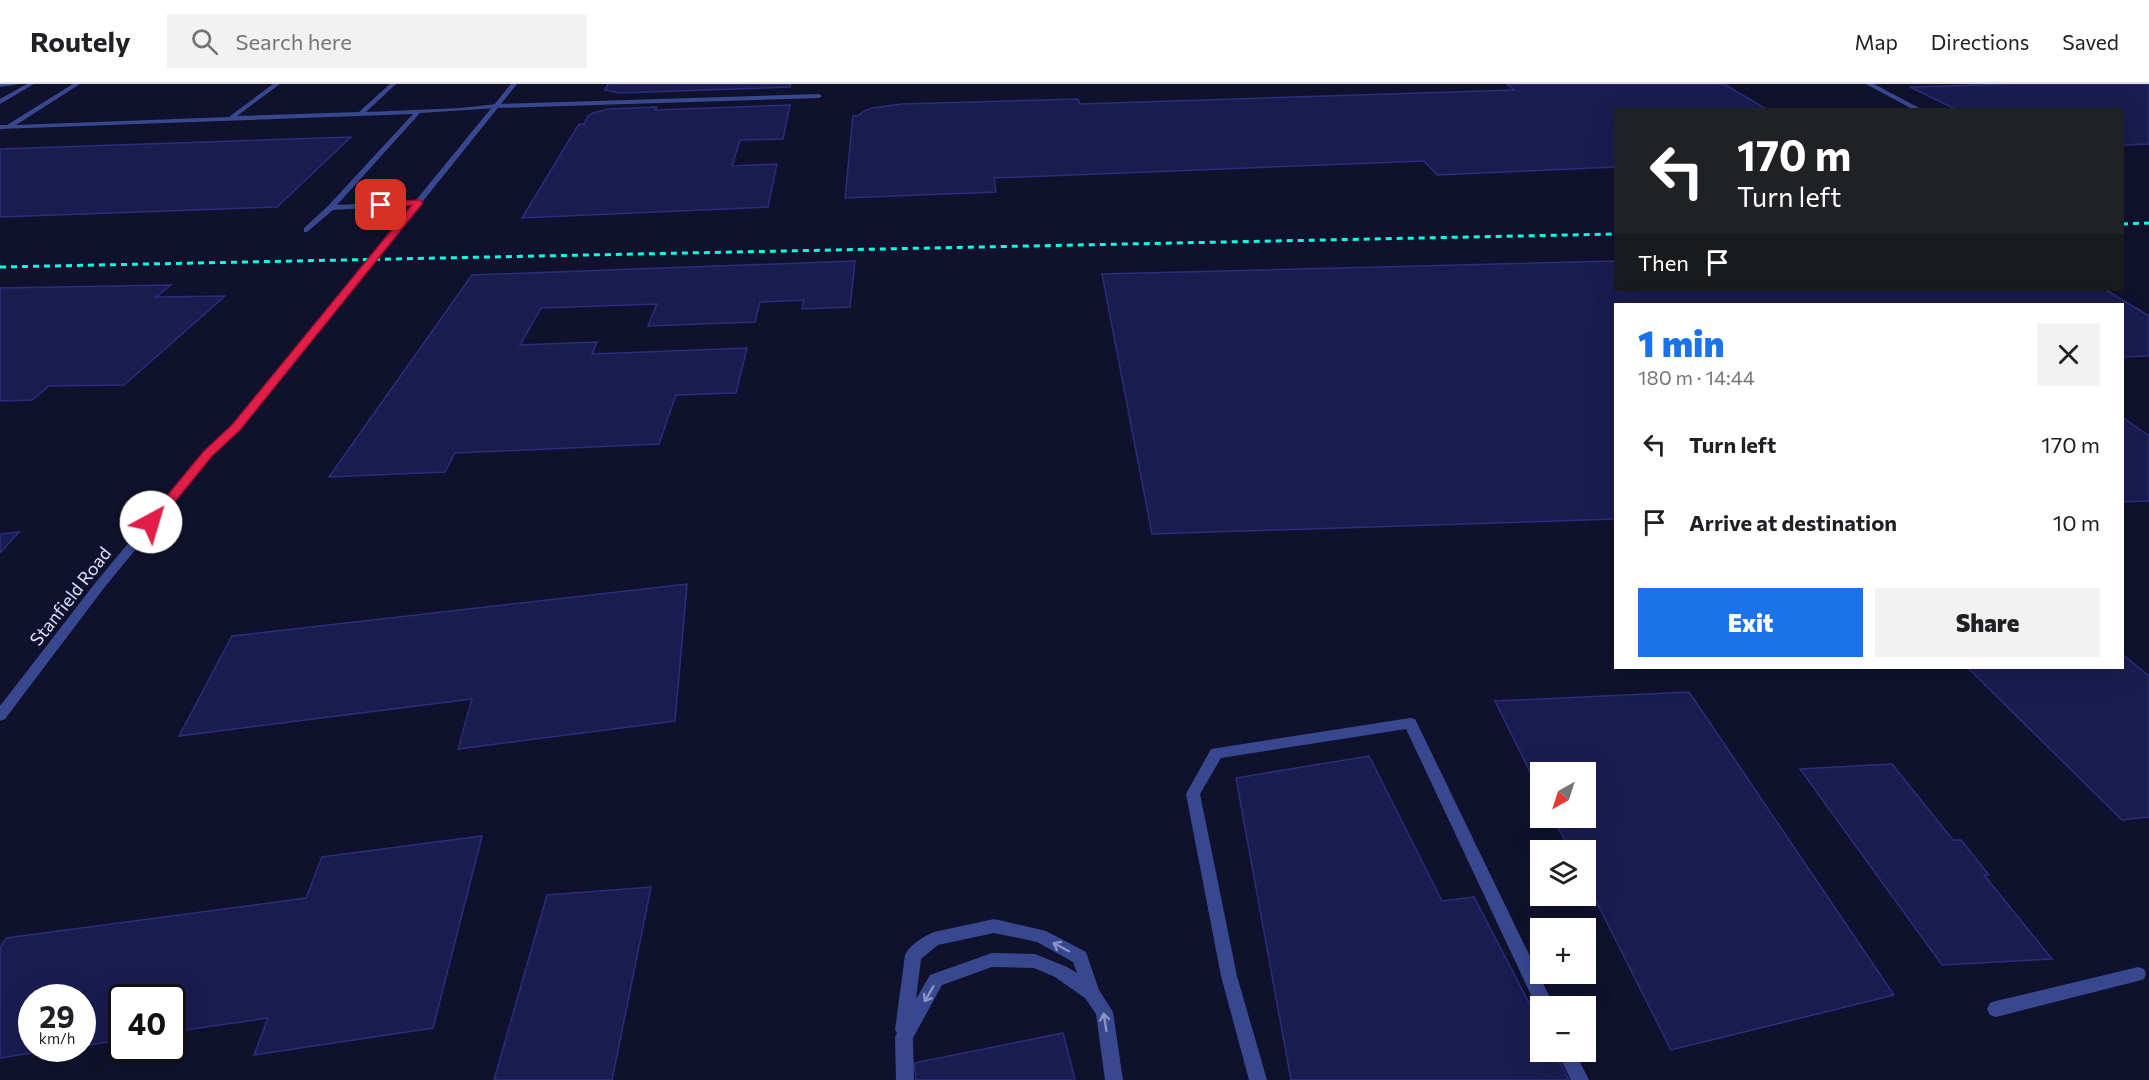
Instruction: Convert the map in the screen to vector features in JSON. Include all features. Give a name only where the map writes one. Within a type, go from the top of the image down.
[{"type":"street","points":[[0,85],[17,84]]},
{"type":"street","points":[[0,102],[32,84]]},
{"type":"street","points":[[4,126],[76,84]]},
{"type":"street","points":[[231,118],[278,84]]},
{"type":"street","points":[[360,114],[393,84]]},
{"type":"street","name":"Stanfield Road","points":[[0,716],[107,576],[208,454],[236,427],[514,84]]},
{"type":"street","points":[[1869,84],[1916,108]]},
{"type":"street","points":[[4,126],[360,114],[497,106],[819,96]]},
{"type":"street","points":[[308,230],[331,208],[419,111]]},
{"type":"street","points":[[331,208],[419,202]]},
{"type":"street","points":[[1258,1080],[1229,976],[1193,794],[1216,753],[1410,723],[1540,996]]},
{"type":"street","points":[[905,1080],[903,1037],[913,955],[934,939],[994,926],[1040,936],[1080,957],[1091,993],[1104,1011],[1114,1080]]},
{"type":"street","points":[[903,1037],[936,980],[993,960],[1035,961],[1061,972],[1091,993]]},
{"type":"street","points":[[1996,1009],[2138,974]]},
{"type":"street","points":[[1571,1062],[1580,1080]]},
{"type":"building","points":[[608,84],[791,84],[790,87],[619,93],[605,90]]},
{"type":"building","points":[[1507,84],[1724,84],[1765,108],[1614,108],[1614,167],[1437,175],[1424,161],[994,178],[996,192],[845,198],[853,116],[873,108],[901,104],[1078,99],[1080,104],[1514,90]]},
{"type":"building","points":[[2149,84],[2149,144],[2124,145],[2124,108],[1953,108],[1910,87]]},
{"type":"building","points":[[790,105],[783,139],[740,140],[732,166],[777,164],[768,207],[522,218],[579,124],[584,124],[588,116],[593,113],[608,109],[657,107],[655,110]]},
{"type":"building","points":[[351,137],[277,207],[0,217],[0,149]]},
{"type":"building","points":[[855,261],[850,307],[802,309],[804,300],[760,302],[755,322],[648,326],[657,304],[541,308],[520,345],[597,342],[592,354],[747,348],[736,393],[676,395],[659,444],[455,453],[445,472],[329,477],[472,275]]},
{"type":"building","points":[[1614,261],[1614,291],[2108,291],[2149,316],[2149,356],[2124,357],[2124,303],[1614,303],[1614,519],[1152,534],[1102,274]]},
{"type":"building","points":[[171,285],[156,297],[225,296],[124,385],[49,386],[32,400],[0,401],[0,288]]},
{"type":"building","points":[[2124,418],[2149,436],[2149,501],[2124,502]]},
{"type":"building","points":[[19,532],[0,553],[0,534]]},
{"type":"building","points":[[687,584],[675,721],[458,749],[472,699],[179,736],[232,636]]},
{"type":"building","points":[[2124,656],[2149,676],[2149,817],[2122,820],[1969,669],[2124,669]]},
{"type":"building","points":[[1689,692],[1894,995],[1671,1050],[1596,901],[1596,840],[1565,840],[1558,828],[1596,828],[1596,762],[1530,762],[1530,772],[1495,701]]},
{"type":"building","points":[[1369,756],[1442,901],[1474,897],[1530,1005],[1530,1062],[1559,1062],[1569,1080],[1291,1080],[1236,778]]},
{"type":"building","points":[[1892,764],[1953,840],[1961,840],[1989,875],[1984,875],[2052,959],[1942,965],[1800,769]]},
{"type":"building","points":[[482,836],[433,1028],[254,1055],[268,1018],[186,1030],[186,984],[108,984],[108,1042],[96,1044],[96,984],[18,984],[18,1055],[0,1058],[0,948],[6,938],[306,898],[322,857]]},
{"type":"building","points":[[651,887],[612,1080],[494,1080],[547,895]]},
{"type":"building","points":[[1063,1033],[1075,1080],[916,1080],[914,1063]]},
{"type":"railway","points":[[2124,224],[2149,223]]},
{"type":"railway","points":[[0,267],[1614,234]]},
{"type":"route","points":[[151,522],[208,454],[236,427],[419,202],[381,205]]}]
